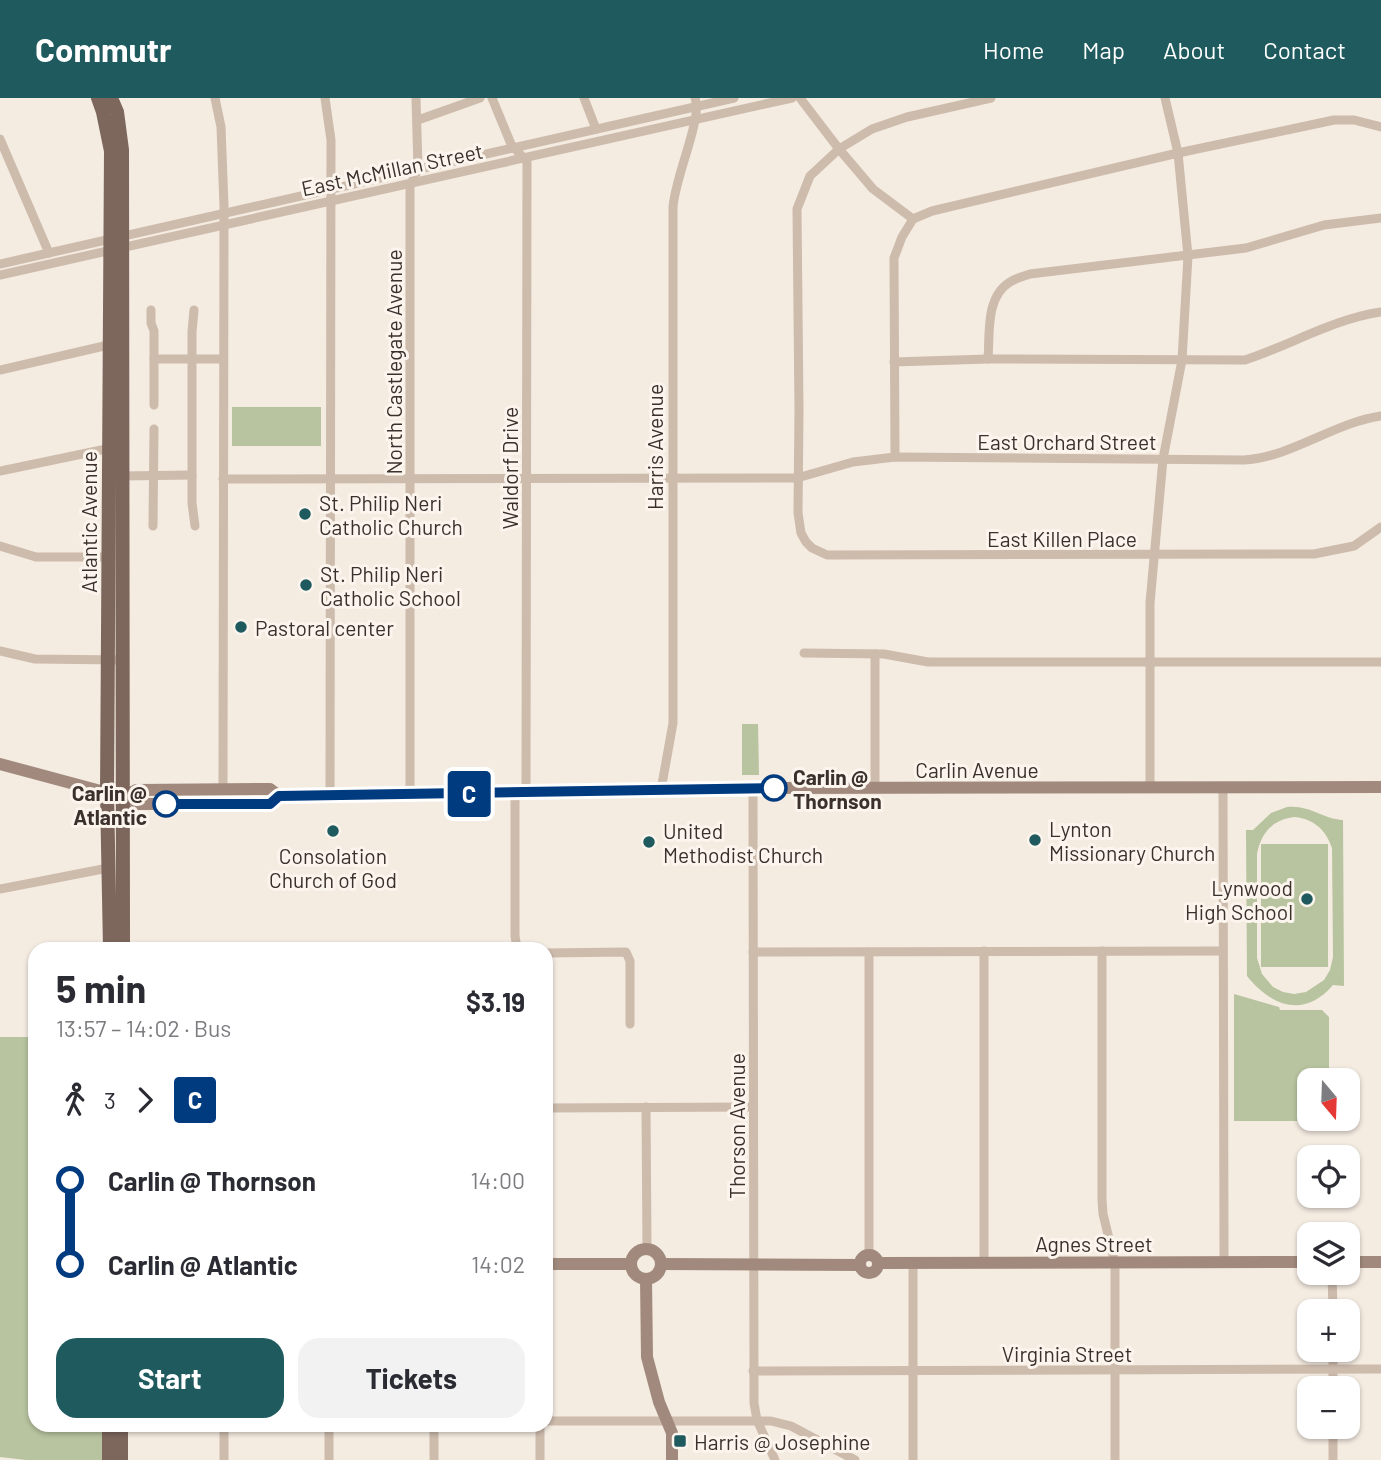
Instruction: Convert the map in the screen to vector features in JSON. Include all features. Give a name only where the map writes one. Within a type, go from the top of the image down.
[{"type":"main road","name":"Atlantic Avenue","points":[[98,98],[111,151],[117,243]]},
{"type":"main road","name":"Atlantic Avenue","points":[[110,942],[107,794],[115,660],[117,243],[121,140],[117,112],[111,98]]},
{"type":"main road","name":"Atlantic Avenue","points":[[115,660],[123,797],[123,942]]},
{"type":"main road","points":[[108,1432],[109,1460]]},
{"type":"main road","points":[[121,1432],[121,1460]]},
{"type":"street","points":[[215,98],[221,127],[224,213],[223,789]]},
{"type":"street","points":[[325,98],[331,140],[330,796]]},
{"type":"street","points":[[412,182],[418,169],[416,98]]},
{"type":"street","points":[[418,120],[480,98]]},
{"type":"street","points":[[492,98],[514,148],[524,158]]},
{"type":"street","points":[[584,98],[596,129]]},
{"type":"street","name":"East McMillan Street","points":[[0,264],[49,253],[223,224],[418,169],[596,129],[696,102],[734,98]]},
{"type":"street","name":"East McMillan Street","points":[[0,275],[224,213],[412,182],[792,98]]},
{"type":"street","points":[[800,98],[873,190],[914,219]]},
{"type":"street","points":[[839,149],[872,129],[907,117],[991,98]]},
{"type":"street","points":[[1150,788],[1150,603],[1163,459],[1182,360],[1188,256],[1178,153],[1165,98]]},
{"type":"street","name":"Harris Avenue","points":[[661,790],[673,723],[673,198],[696,119],[696,102]]},
{"type":"street","points":[[895,457],[894,257],[902,237],[914,219],[932,211],[1178,153],[1334,120],[1353,120],[1381,127]]},
{"type":"street","points":[[0,139],[49,253]]},
{"type":"street","name":"East Killen Place","points":[[839,149],[810,176],[797,209],[797,478],[801,533],[812,548],[827,555],[1314,554],[1354,546],[1381,527]]},
{"type":"street","name":"Waldorf Drive","points":[[516,942],[527,478],[527,162],[524,158]]},
{"type":"street","name":"North Castlegate Avenue","points":[[410,795],[412,182]]},
{"type":"street","points":[[988,359],[991,313],[996,295],[1009,282],[1030,274],[1246,248],[1324,225],[1381,218]]},
{"type":"street","points":[[151,310],[154,331],[154,405]]},
{"type":"street","points":[[194,310],[194,526]]},
{"type":"street","points":[[894,362],[988,359],[1245,360],[1339,322],[1381,312]]},
{"type":"street","points":[[0,370],[116,346]]},
{"type":"street","points":[[154,359],[223,359]]},
{"type":"street","name":"East Orchard Street","points":[[223,479],[797,478],[853,462],[895,457],[1259,459],[1350,423],[1381,416]]},
{"type":"street","points":[[152,526],[154,429]]},
{"type":"street","points":[[0,471],[116,448]]},
{"type":"street","points":[[116,476],[192,475]]},
{"type":"street","points":[[0,545],[31,556],[116,557]]},
{"type":"street","points":[[0,651],[35,659],[115,660]]},
{"type":"street","points":[[804,653],[875,654],[928,662],[1381,662]]},
{"type":"street","points":[[875,654],[875,788]]},
{"type":"street","name":"Carlin Avenue","points":[[0,764],[123,797],[136,804],[270,804],[279,796]]},
{"type":"street","points":[[1223,787],[1224,1262]]},
{"type":"street","name":"Carlin Avenue","points":[[123,797],[136,790],[223,789],[270,789],[279,796],[330,796],[753,788],[1381,787]]},
{"type":"street","name":"Thorson Avenue","points":[[753,788],[753,1371],[757,1420],[775,1460]]},
{"type":"street","points":[[0,890],[108,868]]},
{"type":"street","points":[[553,953],[622,951],[628,954],[630,1024]]},
{"type":"street","points":[[869,951],[869,1261]]},
{"type":"street","points":[[984,951],[984,1263]]},
{"type":"street","points":[[1102,951],[1102,1200],[1115,1263],[1115,1460]]},
{"type":"street","points":[[753,952],[1223,951]]},
{"type":"street","points":[[553,1108],[753,1107]]},
{"type":"street","points":[[646,1108],[647,1249]]},
{"type":"street","points":[[647,1249],[659,1255],[661,1264],[655,1276],[646,1279],[634,1273],[631,1264],[637,1252],[647,1249]]},
{"type":"street","name":"Agnes Street","points":[[661,1264],[869,1261],[1297,1262]]},
{"type":"street","points":[[1360,1262],[1381,1262]]},
{"type":"street","points":[[913,1263],[913,1460]]},
{"type":"street","points":[[553,1264],[631,1264]]},
{"type":"street","points":[[646,1279],[646,1357],[672,1433],[672,1460]]},
{"type":"street","points":[[1333,1362],[1333,1376]]},
{"type":"street","name":"Virginia Street","points":[[753,1371],[1381,1369]]},
{"type":"street","points":[[553,1421],[771,1421],[791,1426],[855,1460]]},
{"type":"street","points":[[224,1432],[224,1460]]},
{"type":"street","points":[[328,1432],[328,1460]]},
{"type":"street","points":[[434,1432],[434,1460]]},
{"type":"street","points":[[540,1432],[540,1460]]},
{"type":"street","points":[[1333,1439],[1333,1460]]},
{"type":"green space","points":[[232,407],[321,407],[321,446],[232,446]]},
{"type":"green space","points":[[742,724],[758,724],[759,775],[742,775]]},
{"type":"green space","points":[[1295,807],[1343,820],[1344,986],[1333,985],[1322,996],[1299,1005],[1277,1001],[1266,995],[1247,976],[1246,830],[1253,830],[1271,813]],"holes":[[[1295,817],[1318,826],[1332,848],[1333,957],[1324,980],[1306,992],[1294,994],[1273,987],[1262,974],[1257,958],[1257,854],[1269,828],[1287,818]]]},
{"type":"green space","points":[[1261,844],[1328,844],[1328,967],[1261,967]]},
{"type":"green space","points":[[1234,994],[1279,1007],[1280,1010],[1322,1010],[1329,1017],[1329,1068],[1297,1068],[1297,1121],[1234,1121]]},
{"type":"green space","points":[[0,1037],[28,1037],[28,1432],[103,1432],[103,1460],[26,1460],[0,1457]]},
{"type":"bus line","name":"C","points":[[166,804],[270,804],[279,796],[774,788]]},
{"type":"place","name":"St. Philip Neri Catholic Church","points":[[305,514]]},
{"type":"place","name":"St. Philip Neri Catholic School","points":[[306,585]]},
{"type":"place","name":"Pastoral center","points":[[241,627]]},
{"type":"place","name":"Carlin @ Thornson","points":[[774,788]]},
{"type":"place","name":"Carlin @ Atlantic","points":[[166,804]]},
{"type":"place","name":"Consolation Church of God","points":[[333,831]]},
{"type":"place","name":"Lynton Missionary Church","points":[[1035,840]]},
{"type":"place","name":"United Methodist Church","points":[[649,842]]},
{"type":"place","name":"Lynwood High School","points":[[1307,899]]},
{"type":"place","name":"Harris @ Josephine","points":[[680,1441]]}]
